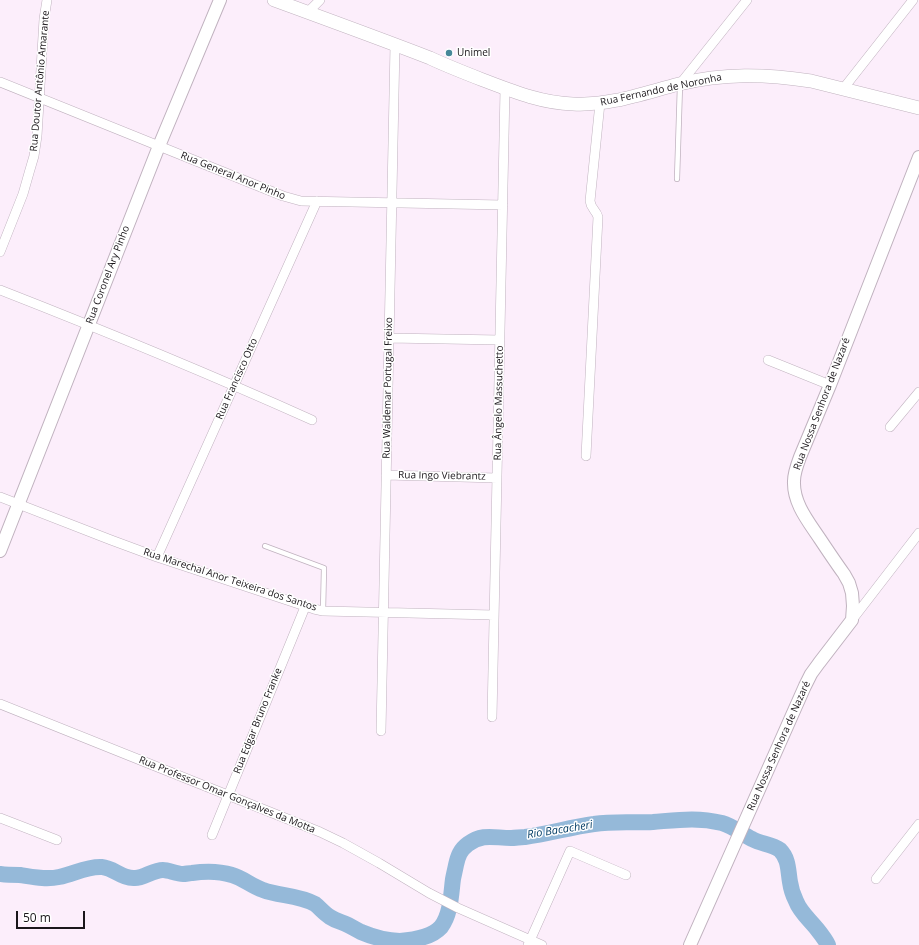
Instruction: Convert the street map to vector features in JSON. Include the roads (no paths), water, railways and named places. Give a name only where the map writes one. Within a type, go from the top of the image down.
[{"type":"main road","name":"Rua Fernando de Noronha","points":[[274,0],[395,45],[505,89],[530,97],[556,102],[573,104],[600,103],[680,84],[713,78],[750,75],[793,78],[811,81],[919,108]]},
{"type":"street","name":"Rua Doutor Antônio Amarante","points":[[0,252],[23,194],[34,156],[40,98],[44,19],[47,0]]},
{"type":"street","name":"Rua Coronel Ary Pinho","points":[[0,551],[159,146],[220,0]]},
{"type":"street","points":[[308,12],[320,0]]},
{"type":"street","points":[[680,84],[747,0]]},
{"type":"street","points":[[843,89],[913,0]]},
{"type":"street","name":"Rua Waldemar Portugal Freixo","points":[[381,731],[395,45]]},
{"type":"street","name":"Rua General Anor Pinho","points":[[0,82],[283,196],[301,201],[503,205]]},
{"type":"street","name":"Rua Ângelo Massuchetto","points":[[492,717],[505,89]]},
{"type":"street","points":[[586,456],[598,217],[597,213],[591,206],[590,201],[600,103]]},
{"type":"street","name":"Rua Nossa Senhora de Nazaré","points":[[690,945],[805,686],[811,674],[852,620],[852,593],[848,583],[844,574],[799,506],[795,494],[794,481],[796,468],[800,457],[830,385],[919,157]]},
{"type":"street","name":"Rua Francisco Otto","points":[[157,557],[316,201]]},
{"type":"street","points":[[0,290],[89,324],[234,385],[312,420]]},
{"type":"street","points":[[389,338],[500,340]]},
{"type":"street","points":[[768,360],[830,385]]},
{"type":"street","points":[[890,427],[919,392]]},
{"type":"street","name":"Rua Ingo Viebrantz","points":[[386,475],[497,478]]},
{"type":"street","name":"Rua Marechal Anor Teixeira dos Santos","points":[[0,497],[157,557],[305,607],[323,611],[494,615]]},
{"type":"street","points":[[852,620],[919,533]]},
{"type":"street","name":"Rua Edgar Bruno Franke","points":[[212,835],[305,607]]},
{"type":"street","name":"Rua Professor Omar Gonçalves da Motta","points":[[0,704],[332,837],[458,908],[529,942],[542,945]]},
{"type":"street","points":[[0,818],[57,840]]},
{"type":"street","points":[[876,879],[919,824]]},
{"type":"street","points":[[529,942],[570,851],[626,875]]},
{"type":"lane","points":[[677,179],[680,84]]},
{"type":"lane","points":[[265,546],[324,568],[323,611]]},
{"type":"waterway","name":"Rio Bacacheri","points":[[0,874],[49,878],[65,876],[96,867],[110,869],[130,878],[138,878],[163,870],[183,874],[197,872],[222,873],[236,876],[263,890],[309,901],[332,918],[366,934],[400,941],[427,936],[437,931],[441,927],[449,910],[453,879],[461,851],[465,846],[479,838],[525,837],[601,823],[704,820],[726,824],[755,841],[774,846],[780,850],[787,861],[790,882],[798,905],[828,945]]},
{"type":"place","name":"Unimel","points":[[449,53]]}]
